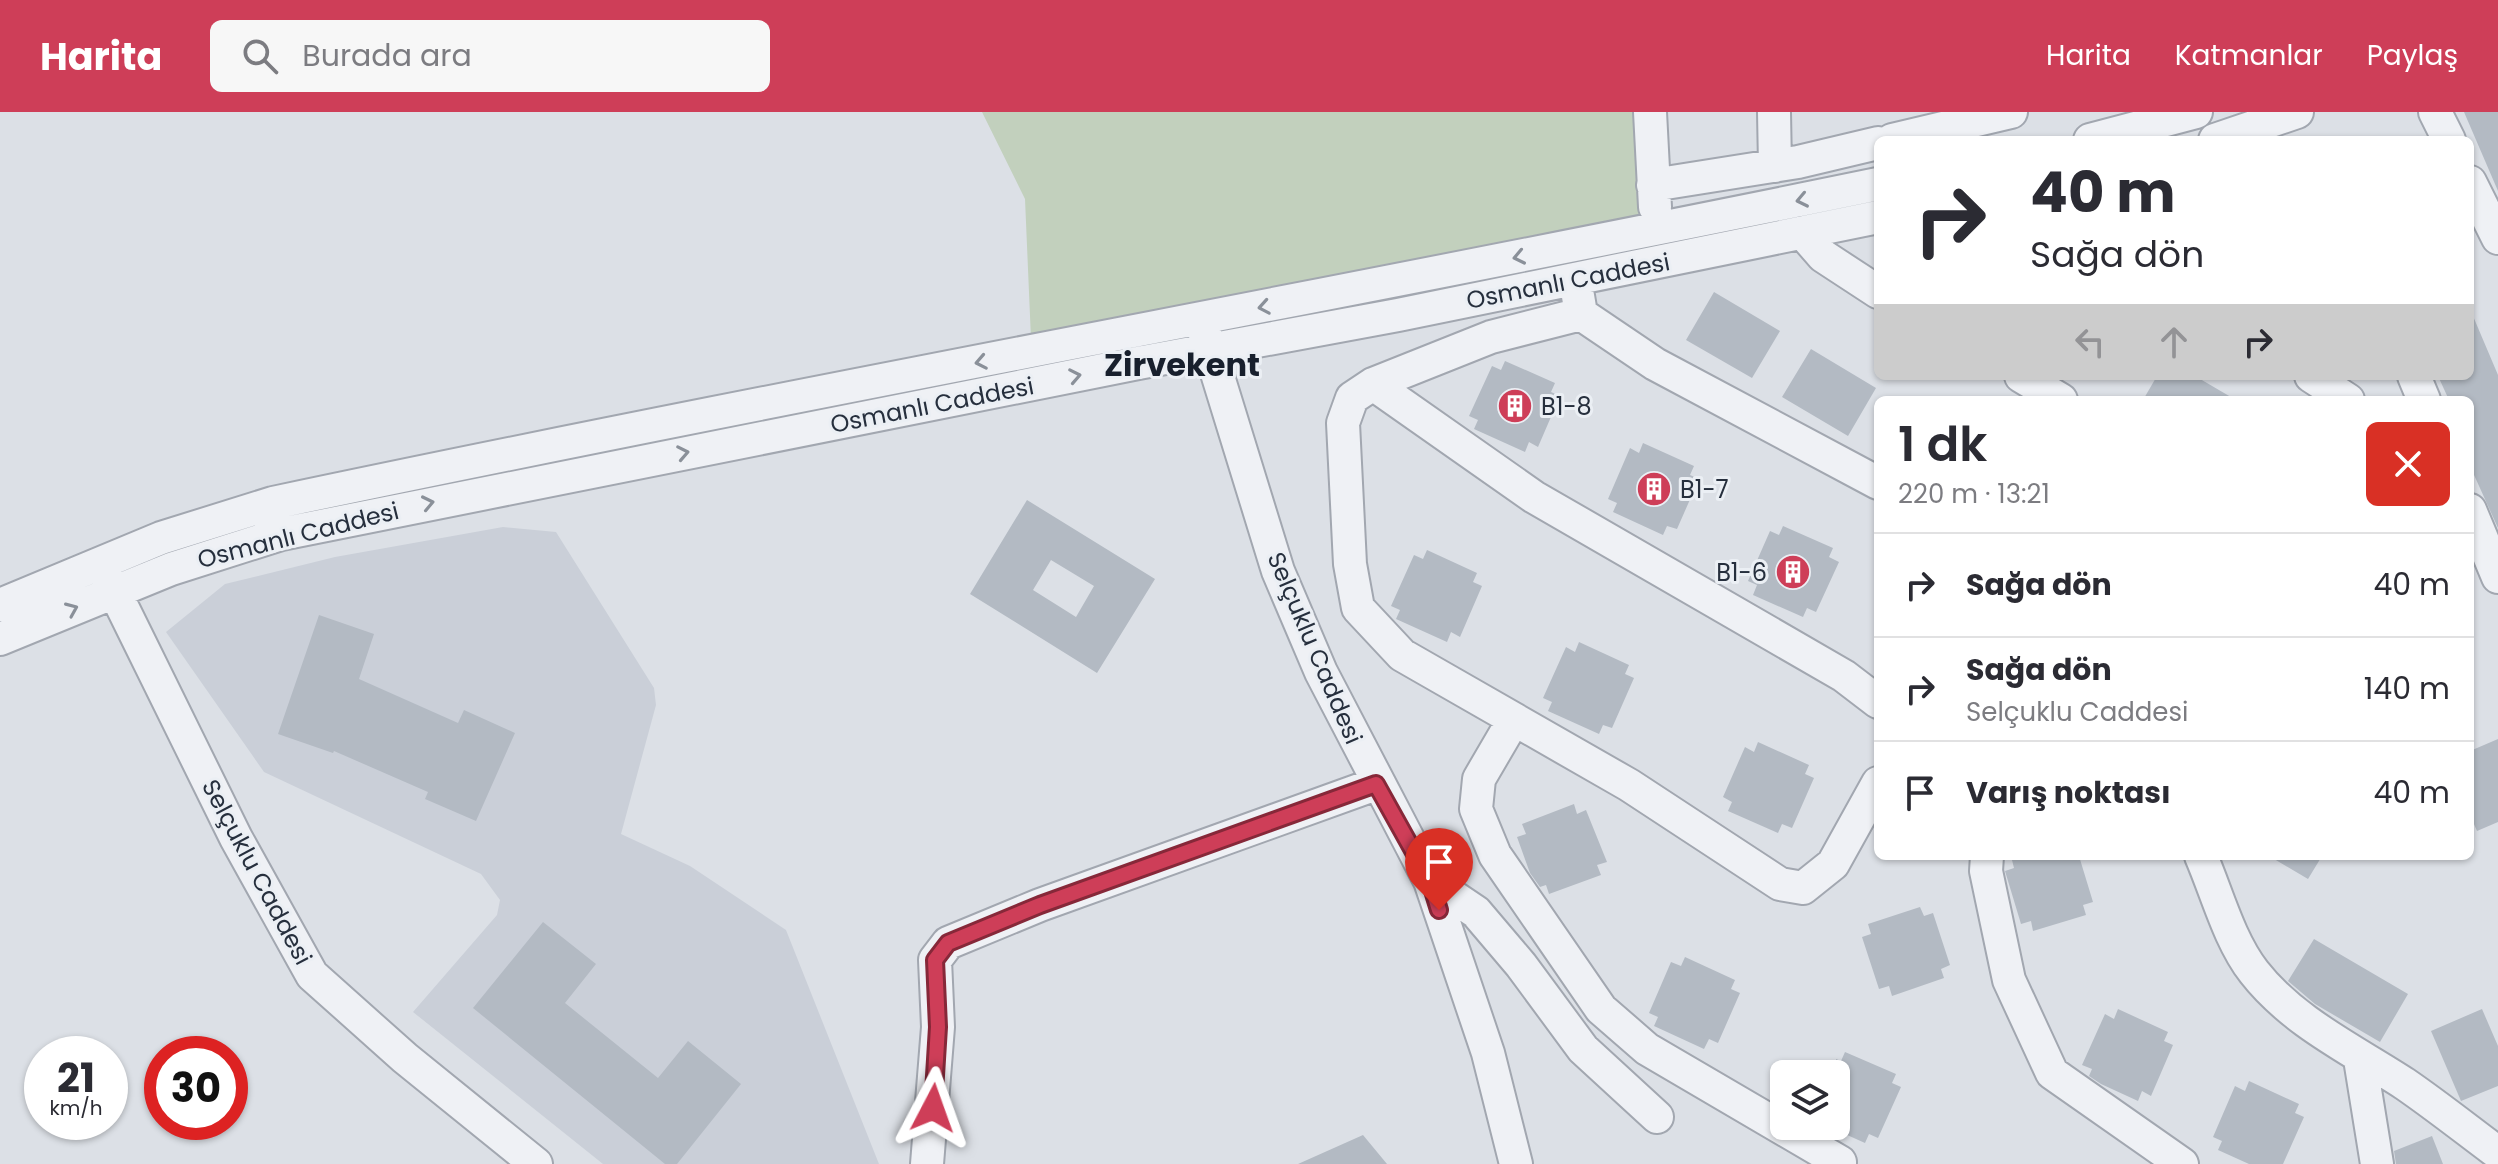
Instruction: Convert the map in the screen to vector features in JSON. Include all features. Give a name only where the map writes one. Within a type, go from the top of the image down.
[{"type":"street","points":[[1650,112],[1657,230]]},
{"type":"street","points":[[1774,112],[1775,166]]},
{"type":"street","points":[[2252,134],[2297,112]]},
{"type":"street","points":[[2435,112],[2447,136]]},
{"type":"street","points":[[1908,136],[2000,113]]},
{"type":"street","points":[[2104,136],[2182,114]]},
{"type":"street","points":[[1653,185],[1775,166],[1874,144]]},
{"type":"street","name":"Osmanlı Caddesi","points":[[0,639],[108,577],[161,538],[273,503],[1874,185]]},
{"type":"street","points":[[2474,190],[2498,238]]},
{"type":"street","name":"Osmanlı Caddesi","points":[[0,605],[296,531],[1874,218]]},
{"type":"street","points":[[1803,233],[1823,256],[1874,289]]},
{"type":"street","points":[[1569,247],[1581,314],[1655,364],[1874,481]]},
{"type":"street","points":[[1581,314],[1491,337],[1373,384],[1352,398],[1343,423],[1350,564],[1358,608],[1402,655],[1629,785],[1780,884],[1803,888],[1833,864],[1874,790]]},
{"type":"street","name":"Selçuklu Caddesi","points":[[1200,319],[1278,571],[1321,672],[1376,784],[1430,881],[1488,1053],[1516,1164]]},
{"type":"street","points":[[2028,380],[2054,396]]},
{"type":"street","points":[[2317,380],[2342,396]]},
{"type":"street","points":[[1373,384],[1534,497],[1844,676],[1874,699]]},
{"type":"street","points":[[2474,520],[2498,577]]},
{"type":"street","name":"Selçuklu Caddesi","points":[[108,577],[236,838],[312,975],[394,1048],[536,1164]]},
{"type":"street","points":[[1514,719],[1479,779],[1476,809],[1495,855],[1601,1009],[1647,1049],[1840,1162]]},
{"type":"street","points":[[927,1164],[938,1027],[935,960],[948,943],[1040,905],[1376,784]]},
{"type":"street","points":[[2203,860],[2253,971],[2281,1001],[2360,1059],[2404,1084],[2498,1153]]},
{"type":"street","points":[[1980,861],[2009,980],[2052,1073],[2182,1164]]},
{"type":"street","points":[[1430,881],[1476,912],[1521,965],[1583,1049],[1657,1117]]},
{"type":"street","points":[[2360,1059],[2377,1164]]},
{"type":"shaded area","points":[[503,527],[556,532],[654,688],[656,705],[621,834],[690,866],[786,930],[879,1164],[603,1164],[413,1012],[497,915],[500,900],[481,874],[264,772],[166,632],[225,584],[335,557]]},
{"type":"green space","points":[[982,112],[1636,112],[1642,219],[1031,339],[1025,199]]},
{"type":"building","points":[[2464,112],[2498,112],[2498,191]]},
{"type":"building","points":[[1714,292],[1780,331],[1752,378],[1686,340]]},
{"type":"building","points":[[2474,318],[2498,375],[2498,528],[2474,475],[2474,396],[2447,396],[2440,380],[2474,380]]},
{"type":"building","points":[[1811,349],[1876,388],[1848,436],[1782,397]]},
{"type":"building","name":"B1-8","points":[[1505,361],[1555,383],[1551,392],[1560,396],[1538,447],[1529,442],[1525,452],[1474,429],[1478,420],[1469,416],[1492,366],[1501,370]]},
{"type":"building","points":[[2155,380],[2202,380],[2229,396],[2145,396]]},
{"type":"building","name":"B1-7","points":[[1643,443],[1694,466],[1690,475],[1699,479],[1677,529],[1667,526],[1663,535],[1613,512],[1617,503],[1608,499],[1630,448],[1639,453]]},
{"type":"building","points":[[1027,500],[1155,579],[1097,673],[970,594]],"holes":[[[1051,560],[1094,586],[1076,617],[1033,590]]]},
{"type":"building","name":"B1-6","points":[[1783,526],[1833,548],[1829,557],[1839,562],[1816,612],[1807,608],[1803,617],[1753,595],[1757,585],[1748,581],[1770,531],[1779,535]]},
{"type":"building","points":[[1427,550],[1477,573],[1473,582],[1482,586],[1460,637],[1451,632],[1447,642],[1396,619],[1400,610],[1391,606],[1414,555],[1423,559]]},
{"type":"building","points":[[319,615],[374,634],[359,679],[458,723],[464,710],[515,733],[476,821],[425,799],[428,792],[334,751],[278,734]]},
{"type":"building","points":[[1579,642],[1629,665],[1625,674],[1634,678],[1612,728],[1603,725],[1599,734],[1548,711],[1552,702],[1543,698],[1566,647],[1575,652]]},
{"type":"building","points":[[2498,739],[2498,822],[2477,831],[2474,824],[2474,749]]},
{"type":"building","points":[[1758,742],[1809,765],[1805,774],[1814,778],[1792,828],[1782,824],[1778,833],[1728,811],[1732,802],[1723,797],[1745,747],[1754,752]]},
{"type":"building","points":[[1574,804],[1577,814],[1586,810],[1607,862],[1597,865],[1601,875],[1549,894],[1546,885],[1540,887],[1530,873],[1517,837],[1526,834],[1522,824]]},
{"type":"building","points":[[2012,860],[2080,860],[2093,902],[2083,905],[2086,915],[2033,931],[2031,921],[2021,924],[2005,871],[2014,868]]},
{"type":"building","points":[[2276,860],[2320,860],[2308,879]]},
{"type":"building","points":[[1920,907],[1924,916],[1933,913],[1950,965],[1941,969],[1944,978],[1892,996],[1889,986],[1879,989],[1862,937],[1871,934],[1868,924]]},
{"type":"building","points":[[543,922],[596,964],[565,1003],[658,1078],[688,1041],[741,1084],[677,1164],[665,1164],[473,1008]]},
{"type":"building","points":[[2314,939],[2408,994],[2380,1042],[2315,1004],[2288,981]]},
{"type":"building","points":[[1685,957],[1735,980],[1731,989],[1740,993],[1718,1043],[1709,1039],[1704,1049],[1654,1026],[1658,1017],[1649,1013],[1671,962],[1681,966]]},
{"type":"building","points":[[2118,1009],[2168,1032],[2164,1041],[2173,1045],[2151,1096],[2142,1091],[2138,1101],[2101,1084],[2089,1076],[2092,1069],[2082,1065],[2105,1014],[2114,1019]]},
{"type":"building","points":[[2482,1009],[2498,1046],[2498,1086],[2461,1101],[2431,1031]]},
{"type":"building","points":[[1845,1052],[1896,1074],[1892,1083],[1901,1087],[1878,1138],[1869,1134],[1865,1143],[1850,1136],[1850,1060],[1841,1060]]},
{"type":"building","points":[[2249,1081],[2299,1104],[2295,1113],[2304,1117],[2283,1164],[2249,1164],[2218,1150],[2222,1141],[2213,1137],[2235,1086],[2245,1091]]},
{"type":"building","points":[[1363,1135],[1387,1164],[1298,1164]]},
{"type":"building","points":[[2432,1136],[2443,1164],[2396,1164],[2394,1151]]},
{"type":"place","name":"B1-8","points":[[1515,406]]},
{"type":"place","name":"B1-7","points":[[1654,489]]},
{"type":"place","name":"B1-6","points":[[1793,572]]},
{"type":"district","name":"Zirvekent","points":[[1182,364]]},
{"type":"route","points":[[933,1108],[938,1027],[935,960],[948,943],[1040,905],[1376,784],[1430,881],[1439,910]]}]
